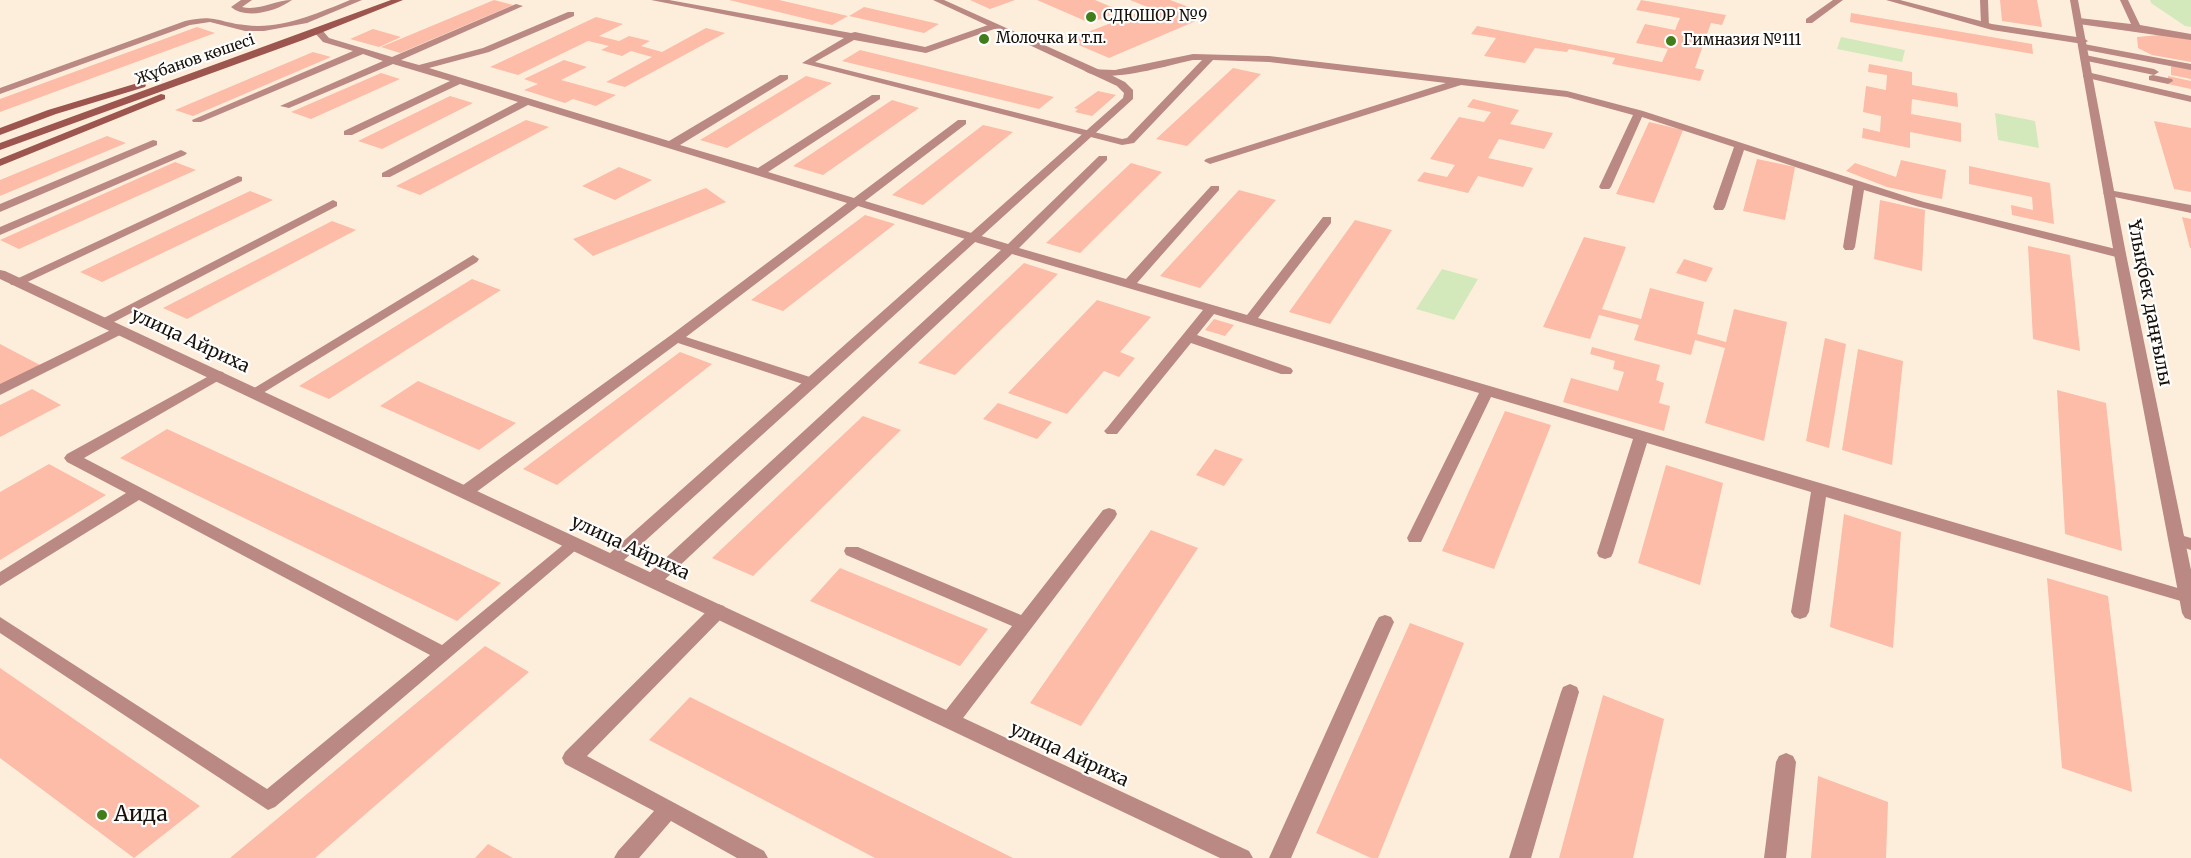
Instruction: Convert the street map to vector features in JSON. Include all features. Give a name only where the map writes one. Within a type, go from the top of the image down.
[{"type":"main road","name":"Жұбанов көшесі","points":[[0,147],[319,32],[399,0]]},
{"type":"main road","points":[[0,132],[90,99],[297,40]]},
{"type":"main road","points":[[0,163],[297,40]]},
{"type":"street","points":[[248,0],[235,7],[246,11],[261,9],[288,0]]},
{"type":"street","points":[[338,0],[354,1],[374,10]]},
{"type":"street","points":[[655,0],[855,35],[926,50],[994,26]]},
{"type":"street","points":[[612,561],[972,236],[1128,99],[1129,92],[1121,84],[937,0]]},
{"type":"street","points":[[1809,21],[1839,0]]},
{"type":"street","points":[[1890,0],[2168,71],[2191,67]]},
{"type":"street","points":[[1984,0],[1986,25]]},
{"type":"street","name":"Ұлықбек даңғылы","points":[[2074,0],[2120,254],[2184,542],[2191,613]]},
{"type":"street","points":[[2124,0],[2136,24],[2133,27]]},
{"type":"street","points":[[0,91],[188,23],[210,19],[245,28],[264,28],[312,18],[354,1]]},
{"type":"street","points":[[285,106],[519,6]]},
{"type":"street","points":[[420,68],[486,50],[571,14]]},
{"type":"street","points":[[312,18],[336,25]]},
{"type":"street","points":[[2079,21],[2191,37]]},
{"type":"street","points":[[319,32],[326,40],[1010,249],[2188,598]]},
{"type":"street","points":[[855,35],[807,63],[1122,142],[1130,141],[1210,58]]},
{"type":"street","points":[[2084,49],[2191,99]]},
{"type":"street","points":[[197,120],[362,51]]},
{"type":"street","points":[[1090,71],[1114,73],[1193,57],[1269,59],[1465,80],[1567,94],[1639,113],[1920,204],[2120,254]]},
{"type":"street","points":[[2155,81],[2168,71]]},
{"type":"street","points":[[2087,75],[2155,81],[2191,91]]},
{"type":"street","points":[[671,145],[784,77]]},
{"type":"street","points":[[348,133],[460,80]]},
{"type":"street","points":[[1210,161],[1465,80]]},
{"type":"street","points":[[760,172],[876,97]]},
{"type":"street","points":[[386,175],[528,101]]},
{"type":"street","points":[[1605,187],[1639,113]]},
{"type":"street","points":[[465,492],[676,338],[962,122]]},
{"type":"street","points":[[0,208],[153,144]]},
{"type":"street","points":[[1719,207],[1740,145]]},
{"type":"street","points":[[0,231],[181,153]]},
{"type":"street","points":[[653,580],[1010,249],[1103,158]]},
{"type":"street","points":[[16,282],[238,179]]},
{"type":"street","points":[[1849,247],[1860,185]]},
{"type":"street","points":[[1129,284],[1215,188]]},
{"type":"street","points":[[2109,193],[2191,209]]},
{"type":"street","points":[[103,322],[333,204]]},
{"type":"street","points":[[1251,320],[1327,220]]},
{"type":"street","points":[[253,393],[473,259]]},
{"type":"street","name":"улица Айриха","points":[[0,274],[1242,858]]},
{"type":"street","points":[[1112,431],[1211,309]]},
{"type":"street","points":[[0,390],[119,330]]},
{"type":"street","points":[[1188,337],[1286,371]]},
{"type":"street","points":[[676,338],[810,382]]},
{"type":"street","points":[[218,375],[72,458],[444,654]]},
{"type":"street","points":[[1415,538],[1487,391]]},
{"type":"street","points":[[1605,553],[1641,437]]},
{"type":"street","points":[[1800,612],[1820,490]]},
{"type":"street","points":[[0,580],[138,493]]},
{"type":"street","points":[[950,720],[1109,514]]},
{"type":"street","points":[[0,624],[268,801],[576,544]]},
{"type":"street","points":[[852,551],[1025,624]]},
{"type":"street","points":[[718,611],[572,758],[757,858]]},
{"type":"street","points":[[1280,858],[1385,622]]},
{"type":"street","points":[[1520,858],[1570,692]]},
{"type":"street","points":[[1775,858],[1786,762]]},
{"type":"street","points":[[625,858],[669,810]]},
{"type":"green space","points":[[2150,0],[2191,0],[2191,27],[2185,26],[2151,3]]},
{"type":"green space","points":[[1841,37],[1905,50],[1902,62],[1837,49]]},
{"type":"green space","points":[[1995,113],[2035,121],[2039,148],[1998,140]]},
{"type":"green space","points":[[1442,269],[1478,279],[1454,320],[1416,309]]},
{"type":"building","points":[[494,0],[513,5],[400,53],[381,47]]},
{"type":"building","points":[[729,0],[779,0],[848,16],[832,25]]},
{"type":"building","points":[[970,0],[1015,0],[990,9]]},
{"type":"building","name":"СДЮШОР №9","points":[[1037,0],[1095,0],[1121,11],[1090,23]]},
{"type":"building","points":[[1130,0],[1170,0],[1210,15],[1109,58],[1067,40],[1150,8]]},
{"type":"building","name":"Гимназия №111","points":[[1641,0],[1726,15],[1722,25],[1711,23],[1695,68],[1704,70],[1700,81],[1612,64],[1615,58],[1569,49],[1567,52],[1535,48],[1525,63],[1484,56],[1496,38],[1471,34],[1477,26],[1662,62],[1668,49],[1636,43],[1645,24],[1675,30],[1680,18],[1636,10]]},
{"type":"building","points":[[2000,0],[2037,0],[2042,27],[2002,21]]},
{"type":"building","points":[[864,7],[939,24],[924,33],[849,16]]},
{"type":"building","points":[[1851,13],[2032,44],[2033,54],[1850,22]]},
{"type":"building","points":[[596,17],[623,24],[599,36],[619,41],[629,36],[650,41],[641,46],[662,52],[706,28],[725,33],[625,87],[606,82],[652,57],[631,51],[622,56],[601,50],[609,46],[588,41],[518,75],[490,67]]},
{"type":"building","points":[[197,27],[215,33],[0,112],[0,99]]},
{"type":"building","points":[[373,29],[401,37],[379,47],[350,39]]},
{"type":"building","points":[[2171,34],[2191,37],[2191,62],[2152,55],[2138,48],[2137,37]]},
{"type":"building","points":[[860,50],[1054,97],[1039,109],[842,61]]},
{"type":"building","points":[[313,52],[331,57],[193,116],[175,110]]},
{"type":"building","points":[[564,60],[587,67],[561,80],[616,95],[596,106],[573,99],[565,103],[524,90],[538,84],[524,79]]},
{"type":"building","points":[[1869,64],[1912,72],[1912,85],[1957,93],[1958,107],[1912,99],[1911,114],[1961,123],[1961,142],[1910,132],[1910,148],[1862,138],[1863,128],[1880,132],[1881,116],[1863,112],[1866,86],[1886,90],[1887,75],[1868,72]]},
{"type":"building","points":[[2171,65],[2191,69],[2191,79],[2171,75]]},
{"type":"building","points":[[1233,68],[1261,74],[1187,146],[1156,139]]},
{"type":"building","points":[[381,73],[400,79],[311,119],[291,112]]},
{"type":"building","points":[[806,76],[832,83],[727,148],[700,140]]},
{"type":"building","points":[[2168,76],[2191,81],[2191,89],[2168,84]]},
{"type":"building","points":[[1098,91],[1116,95],[1092,116],[1075,112],[1078,109],[1074,108]]},
{"type":"building","points":[[450,96],[473,103],[382,149],[358,141]]},
{"type":"building","points":[[1473,99],[1519,110],[1510,124],[1553,133],[1544,149],[1499,139],[1488,158],[1533,168],[1523,187],[1478,176],[1468,193],[1417,181],[1424,172],[1447,177],[1455,165],[1430,159],[1459,117],[1484,122],[1491,112],[1467,107]]},
{"type":"building","points":[[892,100],[919,108],[823,175],[793,166]]},
{"type":"building","points":[[526,120],[549,127],[420,195],[396,186]]},
{"type":"building","points":[[2154,121],[2191,128],[2191,192],[2174,189]]},
{"type":"building","points":[[1649,122],[1683,130],[1654,203],[1616,194]]},
{"type":"building","points":[[983,125],[1013,132],[923,205],[892,195]]},
{"type":"building","points":[[107,136],[126,143],[0,196],[0,180]]},
{"type":"building","points":[[1757,159],[1795,167],[1785,220],[1743,211]]},
{"type":"building","points":[[1901,160],[1946,170],[1942,199],[1887,187],[1846,171],[1855,163],[1896,177]]},
{"type":"building","points":[[175,162],[196,170],[19,249],[0,240]]},
{"type":"building","points":[[1131,163],[1162,172],[1080,253],[1046,243]]},
{"type":"building","points":[[1969,166],[2050,183],[2054,224],[2012,215],[2011,205],[2033,210],[2032,197],[1969,184]]},
{"type":"building","points":[[619,167],[652,180],[615,200],[582,186]]},
{"type":"building","points":[[706,188],[726,202],[593,256],[573,239]]},
{"type":"building","points":[[1239,190],[1276,200],[1200,288],[1160,276]]},
{"type":"building","points":[[250,191],[273,200],[102,282],[80,272]]},
{"type":"building","points":[[1880,200],[1925,210],[1922,271],[1874,259]]},
{"type":"building","points":[[865,215],[895,224],[783,311],[751,300]]},
{"type":"building","points":[[2182,217],[2191,219],[2191,248],[2190,248]]},
{"type":"building","points":[[1355,220],[1392,230],[1330,324],[1289,312]]},
{"type":"building","points":[[332,221],[356,230],[187,319],[163,308]]},
{"type":"building","points":[[1584,237],[1626,247],[1602,309],[1641,319],[1650,288],[1704,302],[1697,334],[1726,342],[1734,309],[1787,322],[1764,441],[1705,423],[1725,348],[1695,340],[1691,355],[1634,340],[1639,325],[1599,315],[1590,339],[1543,327]]},
{"type":"building","points":[[2028,246],[2070,255],[2080,351],[2033,339]]},
{"type":"building","points":[[1684,259],[1713,268],[1706,282],[1676,273]]},
{"type":"building","points":[[1024,263],[1058,274],[955,375],[918,363]]},
{"type":"building","points":[[472,279],[501,290],[329,399],[299,386]]},
{"type":"building","points":[[1097,300],[1151,317],[1120,352],[1135,358],[1119,377],[1104,371],[1067,414],[1008,393]]},
{"type":"building","points":[[1214,319],[1234,325],[1225,336],[1205,330]]},
{"type":"building","points":[[1825,338],[1846,344],[1829,448],[1806,441]]},
{"type":"building","points":[[0,344],[40,365],[0,386]]},
{"type":"building","points":[[1592,347],[1660,365],[1656,380],[1664,383],[1659,403],[1670,406],[1664,431],[1563,402],[1571,378],[1618,391],[1624,372],[1613,369],[1615,361],[1590,354]]},
{"type":"building","points":[[1858,349],[1903,361],[1892,465],[1842,450]]},
{"type":"building","points":[[680,352],[712,364],[557,485],[523,469]]},
{"type":"building","points":[[418,381],[516,423],[479,450],[380,406]]},
{"type":"building","points":[[32,389],[61,405],[0,437],[0,405]]},
{"type":"building","points":[[2057,390],[2106,403],[2122,551],[2065,534]]},
{"type":"building","points":[[998,403],[1052,422],[1037,439],[983,419]]},
{"type":"building","points":[[1505,411],[1551,425],[1494,569],[1442,551]]},
{"type":"building","points":[[863,416],[901,430],[753,576],[712,558]]},
{"type":"building","points":[[167,429],[501,583],[457,621],[120,458]]},
{"type":"building","points":[[1215,449],[1243,459],[1224,486],[1196,475]]},
{"type":"building","points":[[49,464],[106,495],[0,560],[0,492]]},
{"type":"building","points":[[1666,465],[1723,483],[1700,585],[1638,563]]},
{"type":"building","points":[[1844,514],[1901,532],[1893,648],[1830,627]]},
{"type":"building","points":[[1151,530],[1198,548],[1081,726],[1030,703]]},
{"type":"building","points":[[840,568],[988,629],[960,666],[810,601]]},
{"type":"building","points":[[2047,578],[2108,596],[2132,792],[2062,768]]},
{"type":"building","points":[[1410,623],[1464,643],[1378,858],[1371,858],[1316,833]]},
{"type":"building","points":[[485,646],[529,672],[315,858],[230,858]]},
{"type":"building","points":[[0,668],[200,806],[134,858],[0,758]]},
{"type":"building","points":[[1603,695],[1664,719],[1633,858],[1559,858]]},
{"type":"building","points":[[690,697],[1013,858],[875,858],[649,740]]},
{"type":"building","points":[[1818,776],[1888,802],[1886,858],[1811,858]]},
{"type":"building","points":[[488,844],[513,858],[475,858]]},
{"type":"place","name":"СДЮШОР №9","points":[[1091,17]]},
{"type":"place","name":"Молочка и т.п.","points":[[984,39]]},
{"type":"place","name":"Гимназия №111","points":[[1671,41]]},
{"type":"place","name":"Аида","points":[[102,815]]}]
